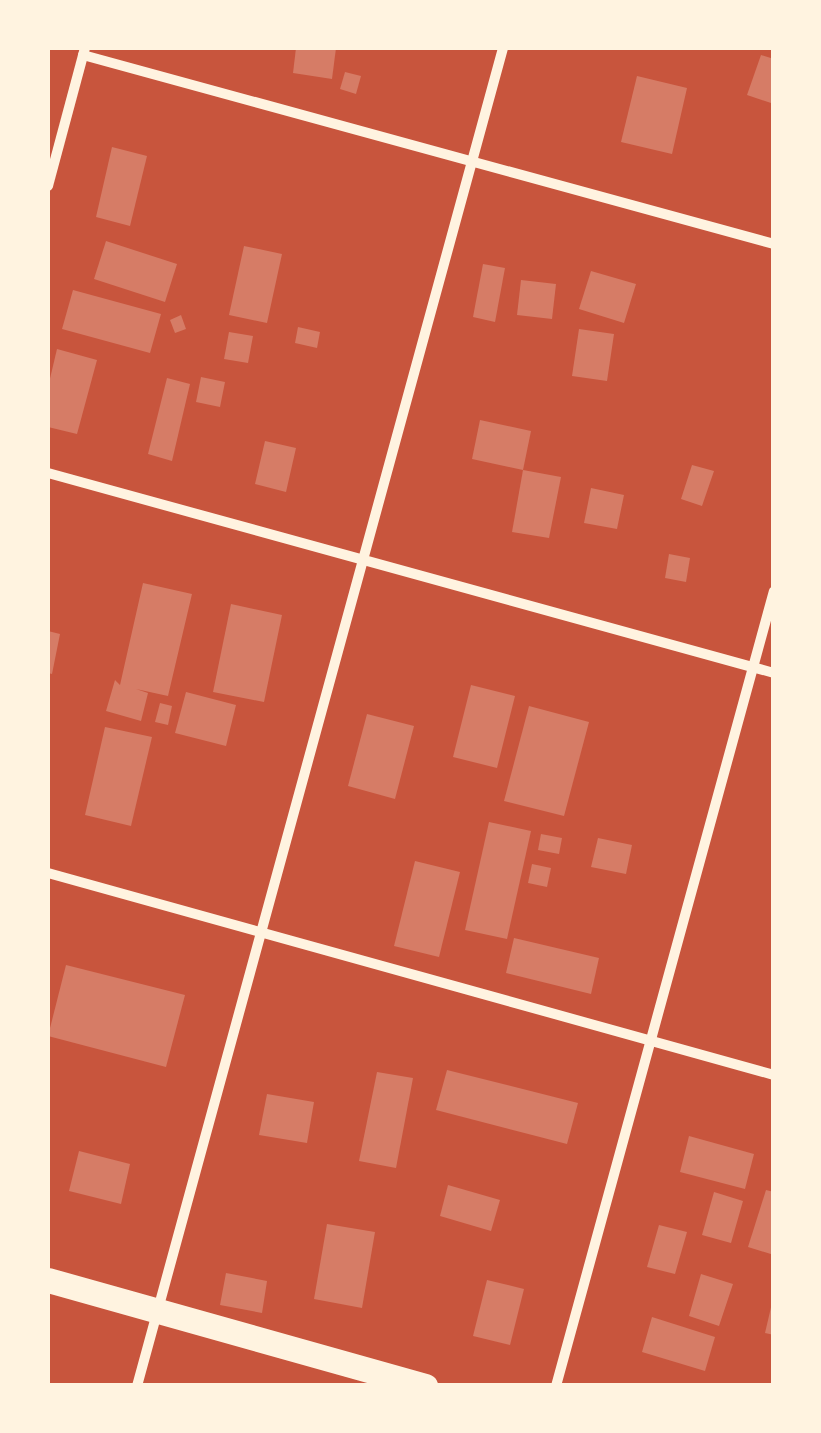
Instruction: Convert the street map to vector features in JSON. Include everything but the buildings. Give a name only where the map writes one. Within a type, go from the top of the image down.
[{"type":"main road","points":[[48,1280],[425,1386]]},
{"type":"street","points":[[137,1386],[503,48]]},
{"type":"street","points":[[48,186],[84,51],[774,244]]},
{"type":"street","points":[[48,474],[774,673]]},
{"type":"street","points":[[556,1386],[774,592]]},
{"type":"street","points":[[48,874],[774,1075]]}]
